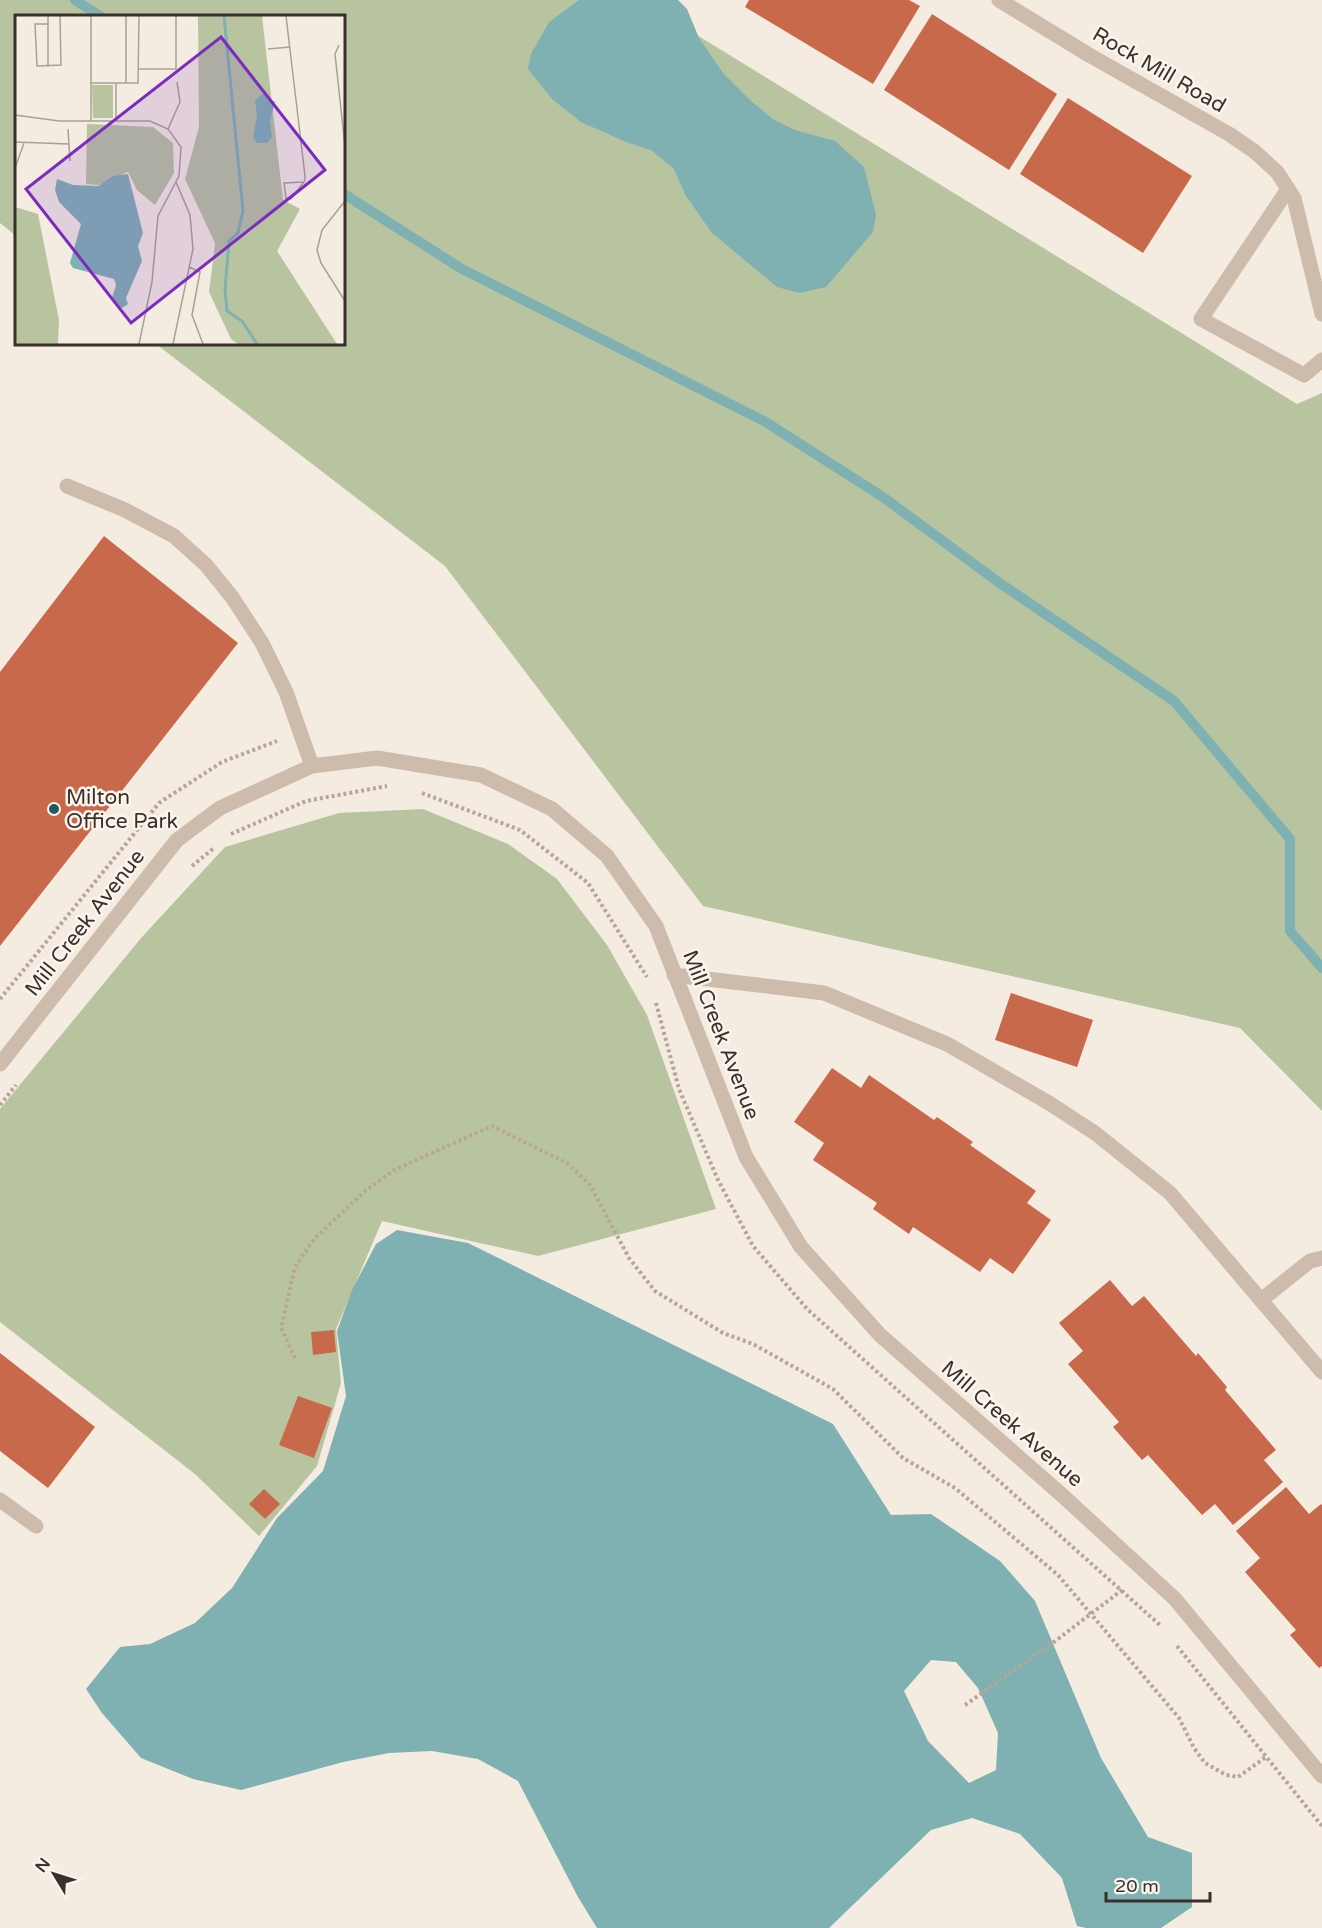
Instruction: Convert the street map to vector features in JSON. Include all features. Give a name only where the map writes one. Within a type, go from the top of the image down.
[{"type":"street","name":"Rock Mill Road","points":[[999,0],[1089,55],[1229,134],[1277,171],[1294,198],[1322,314]]},
{"type":"street","points":[[1288,189],[1202,319],[1304,375],[1322,360]]},
{"type":"street","points":[[67,486],[124,510],[174,536],[206,565],[232,597],[262,643],[286,692],[312,766]]},
{"type":"street","name":"Mill Creek Avenue","points":[[0,1064],[5,1046],[177,840],[220,808],[312,766],[377,758],[481,775],[552,810],[607,856],[656,926],[746,1157],[801,1246],[880,1335],[1063,1496],[1175,1599],[1322,1776]]},
{"type":"street","points":[[674,975],[824,993],[947,1044],[1049,1103],[1095,1133],[1170,1194],[1322,1372]]},
{"type":"street","points":[[1261,1300],[1310,1261],[1322,1258]]},
{"type":"street","points":[[0,1500],[36,1526]]},
{"type":"path","points":[[229,835],[306,801],[387,786]]},
{"type":"path","points":[[421,793],[520,830],[588,883],[651,984]]},
{"type":"path","points":[[189,868],[221,842]]},
{"type":"path","points":[[654,995],[680,1089],[718,1180],[753,1246],[808,1310],[1161,1625],[1168,1634]]},
{"type":"path","points":[[0,1105],[22,1078]]},
{"type":"path","points":[[296,1358],[281,1328],[295,1267],[314,1239],[365,1191],[393,1170],[492,1126],[567,1163],[590,1185],[629,1258],[655,1291],[723,1333],[753,1344],[832,1389],[903,1458],[955,1488],[1058,1575],[1179,1718],[1194,1748],[1205,1763],[1226,1775],[1238,1777],[1266,1757]]},
{"type":"path","points":[[965,1705],[1122,1590]]},
{"type":"path","points":[[1175,1643],[1322,1826]]},
{"type":"green space","points":[[0,0],[640,0],[1297,404],[1322,393],[1322,1111],[1240,1028],[703,906],[445,566],[157,345],[345,345],[345,15],[15,15],[15,235],[0,223]]},
{"type":"green space","points":[[423,809],[508,844],[557,879],[607,945],[647,1015],[716,1209],[538,1256],[382,1221],[336,1329],[341,1383],[317,1466],[259,1536],[195,1474],[0,1322],[0,1109],[142,937],[225,847],[339,813]]},
{"type":"water","points":[[579,0],[678,0],[687,9],[699,38],[723,73],[750,100],[774,120],[795,130],[835,141],[864,167],[876,215],[873,232],[826,287],[800,293],[777,287],[712,233],[686,196],[674,169],[651,150],[626,142],[581,122],[552,99],[528,69],[531,54],[549,22]]},
{"type":"water","points":[[397,1230],[468,1243],[833,1424],[891,1515],[931,1514],[1000,1561],[1035,1601],[1101,1758],[1148,1837],[1192,1853],[1192,1907],[1161,1928],[1077,1926],[1062,1878],[1020,1834],[972,1818],[931,1830],[829,1928],[597,1928],[578,1897],[518,1781],[478,1759],[432,1751],[389,1753],[343,1762],[241,1790],[193,1779],[141,1758],[102,1713],[86,1689],[120,1647],[150,1644],[195,1623],[232,1588],[277,1518],[323,1471],[346,1396],[337,1331],[352,1290],[376,1244]],"holes":[[[931,1660],[956,1662],[978,1688],[998,1733],[996,1770],[969,1783],[928,1741],[904,1691]]]},
{"type":"building","points":[[749,0],[909,0],[920,6],[873,84],[745,7]]},
{"type":"building","points":[[932,14],[1057,94],[1009,170],[884,90]]},
{"type":"building","points":[[1068,98],[1192,176],[1143,253],[1020,174]]},
{"type":"building","name":"Milton Office Park","points":[[104,536],[238,643],[0,946],[0,672]]},
{"type":"building","points":[[1011,993],[1093,1020],[1077,1067],[995,1040]]},
{"type":"building","points":[[832,1068],[861,1088],[869,1075],[934,1120],[937,1117],[973,1142],[970,1145],[1036,1191],[1027,1203],[1051,1220],[1013,1274],[990,1258],[980,1272],[913,1227],[909,1234],[873,1209],[877,1203],[813,1160],[824,1143],[794,1122]]},
{"type":"building","points":[[1110,1280],[1132,1306],[1144,1296],[1196,1356],[1198,1353],[1227,1387],[1225,1390],[1276,1450],[1264,1460],[1283,1482],[1233,1525],[1215,1504],[1202,1515],[1148,1455],[1142,1460],[1113,1427],[1119,1422],[1068,1364],[1083,1351],[1059,1323]]},
{"type":"building","points":[[334,1330],[336,1352],[313,1355],[311,1332]]},
{"type":"building","points":[[0,1353],[95,1427],[48,1488],[0,1451]]},
{"type":"building","points":[[298,1396],[332,1408],[314,1458],[279,1445]]},
{"type":"building","points":[[1286,1487],[1309,1514],[1322,1505],[1322,1666],[1319,1668],[1290,1635],[1296,1630],[1245,1572],[1260,1558],[1236,1531]]},
{"type":"building","points":[[264,1489],[280,1504],[265,1519],[249,1504]]},
{"type":"waterway","points":[[75,0],[98,15]]},
{"type":"waterway","points":[[345,195],[462,269],[764,421],[883,497],[1001,584],[1174,701],[1290,839],[1290,931],[1322,968]]},
{"type":"place","name":"Milton Office Park","points":[[54,809]]}]
